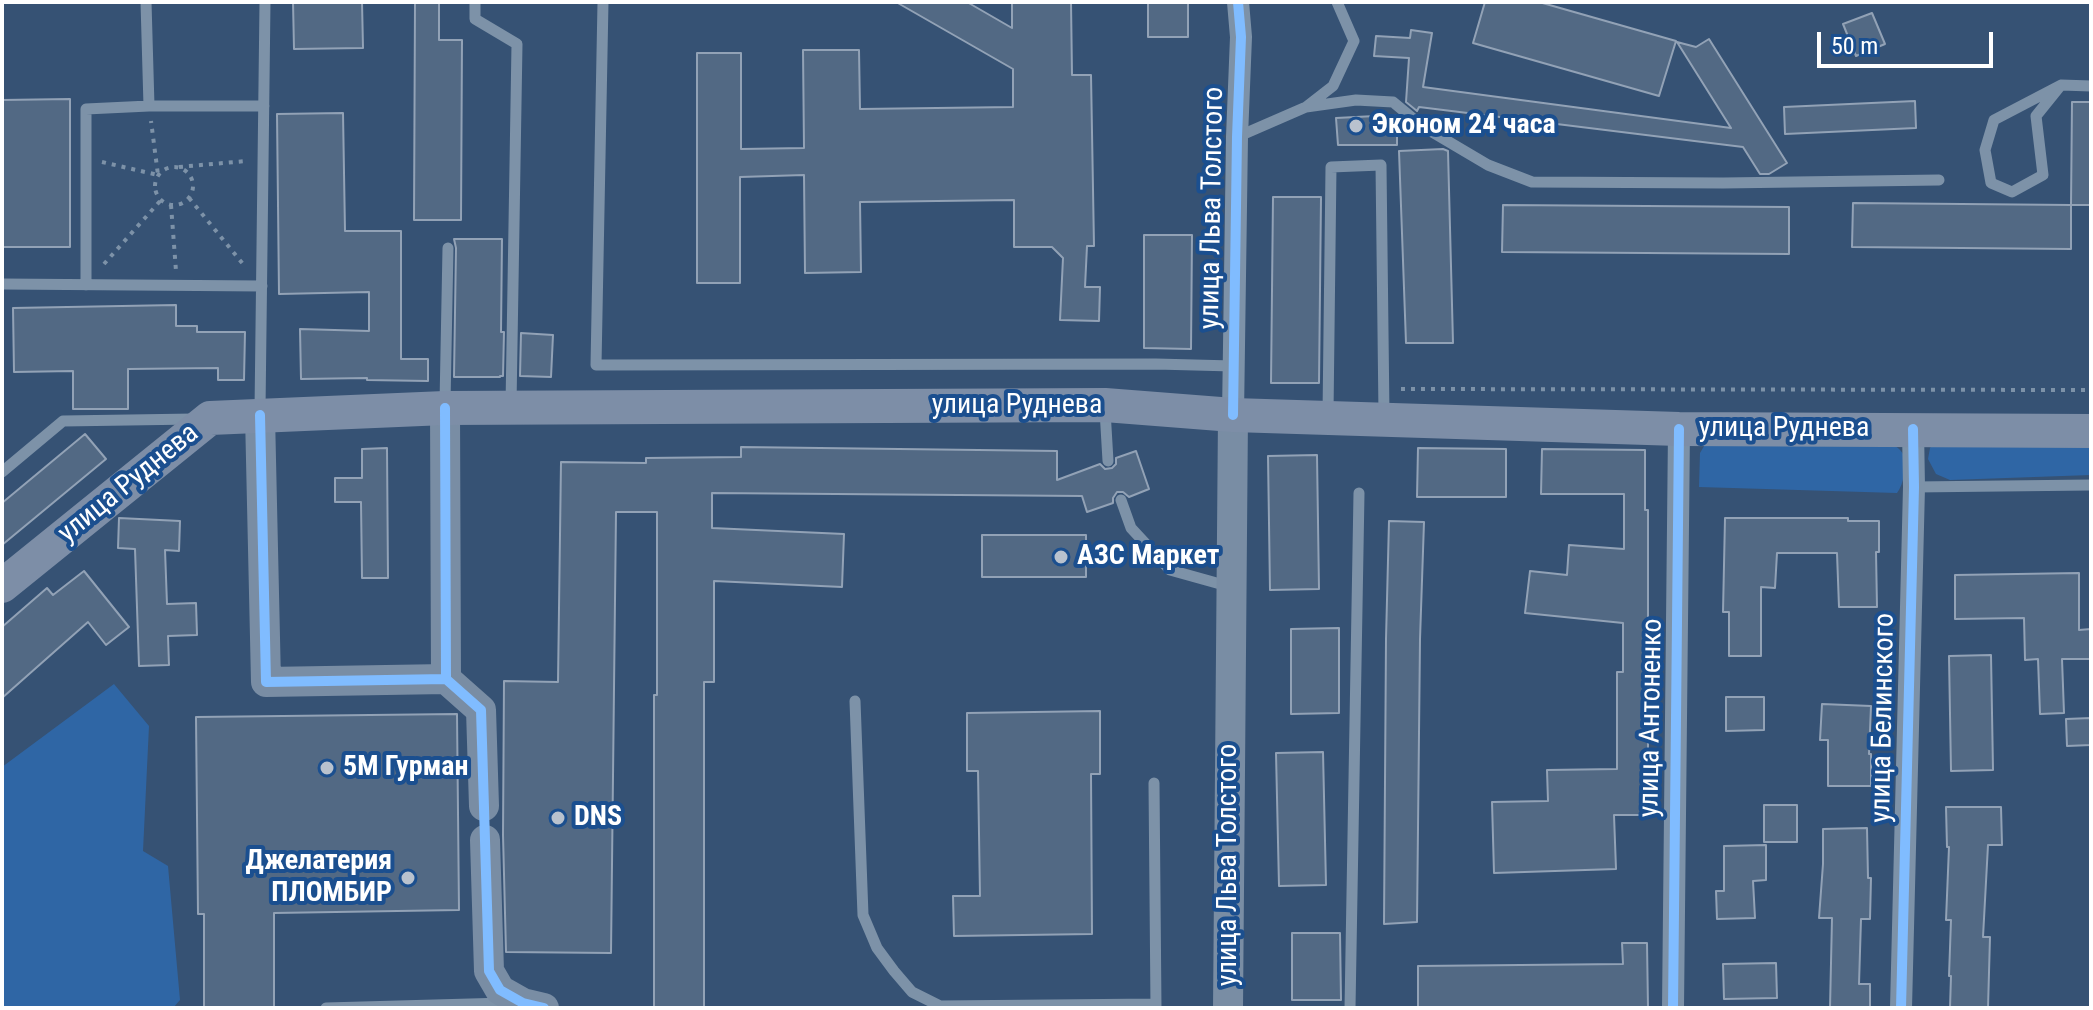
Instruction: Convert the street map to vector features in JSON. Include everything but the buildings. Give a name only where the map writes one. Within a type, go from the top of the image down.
[{"type":"main road","name":"улица Руднева","points":[[2,586],[210,418],[445,408],[1105,405],[1233,415],[1679,429],[2091,431]]},
{"type":"street","name":"улица Льва Толстого","points":[[1228,1008],[1233,366],[1241,37],[1238,2]]},
{"type":"street","points":[[445,408],[446,679]]},
{"type":"street","points":[[260,415],[266,682],[446,679],[481,710],[484,806]]},
{"type":"street","name":"улица Антоненко","points":[[1673,1008],[1679,429]]},
{"type":"street","name":"улица Белинского","points":[[1901,1008],[1913,429]]},
{"type":"street","points":[[485,840],[489,971],[500,990],[534,1005]]},
{"type":"lane","points":[[146,2],[149,106]]},
{"type":"lane","points":[[260,415],[265,2]]},
{"type":"lane","points":[[475,2],[475,19],[517,44],[511,408]]},
{"type":"lane","points":[[603,2],[596,365],[1233,366]]},
{"type":"lane","points":[[1237,137],[1306,107],[1333,86],[1354,41],[1337,2]]},
{"type":"lane","points":[[2061,85],[2036,116],[2043,175],[2012,192],[1991,183],[1985,150],[1994,120],[2061,85],[2091,86]]},
{"type":"lane","points":[[1306,107],[1356,100],[1393,102],[1422,126],[1488,165],[1532,182],[1939,180]]},
{"type":"lane","points":[[86,285],[86,109],[264,106]]},
{"type":"lane","points":[[1328,418],[1331,167],[1381,165],[1384,420]]},
{"type":"lane","points":[[445,408],[448,248]]},
{"type":"lane","points":[[2,284],[262,286]]},
{"type":"lane","points":[[1105,405],[1108,461]]},
{"type":"lane","points":[[2,472],[63,421],[210,418]]},
{"type":"lane","points":[[1914,487],[2091,485]]},
{"type":"lane","points":[[1350,1008],[1359,493]]},
{"type":"lane","points":[[1121,500],[1131,528],[1170,570],[1232,587]]},
{"type":"lane","points":[[855,701],[863,915],[877,948],[912,992],[940,1006],[1156,1006],[1154,783]]},
{"type":"lane","points":[[326,1008],[534,1005]]},
{"type":"path","points":[[149,106],[158,175],[154,188],[161,200],[171,205],[178,205],[192,192],[192,180],[185,170],[176,167]]},
{"type":"path","points":[[86,158],[158,175]]},
{"type":"path","points":[[158,175],[168,167],[263,159]]},
{"type":"path","points":[[189,198],[262,286]]},
{"type":"path","points":[[86,285],[161,200]]},
{"type":"path","points":[[171,205],[177,285]]},
{"type":"shaded area","points":[[2091,438],[2091,475],[1950,480],[1936,474],[1928,459],[1930,448],[1936,440]]},
{"type":"shaded area","points":[[1707,441],[1888,441],[1903,454],[1904,474],[1897,493],[1699,487],[1700,453]]},
{"type":"shaded area","points":[[114,684],[149,726],[143,851],[168,866],[180,1000],[173,1008],[2,1008],[2,767]]},
{"type":"cycle path","points":[[1233,415],[1241,37],[1238,2]]},
{"type":"cycle path","points":[[260,415],[266,682],[446,679],[445,408]]},
{"type":"cycle path","points":[[1673,1008],[1679,429]]},
{"type":"cycle path","points":[[1901,1008],[1913,429]]},
{"type":"cycle path","points":[[446,679],[481,710],[489,971],[500,990],[523,1003],[544,1008]]},
{"type":"place","name":"Эконом 24 часа","points":[[1356,126]]},
{"type":"place","name":"АЗС Маркет","points":[[1061,557]]},
{"type":"place","name":"5М Гурман","points":[[327,768]]},
{"type":"place","name":"DNS","points":[[558,818]]},
{"type":"place","name":"Джелатерия ПЛОМБИР","points":[[408,878]]}]
